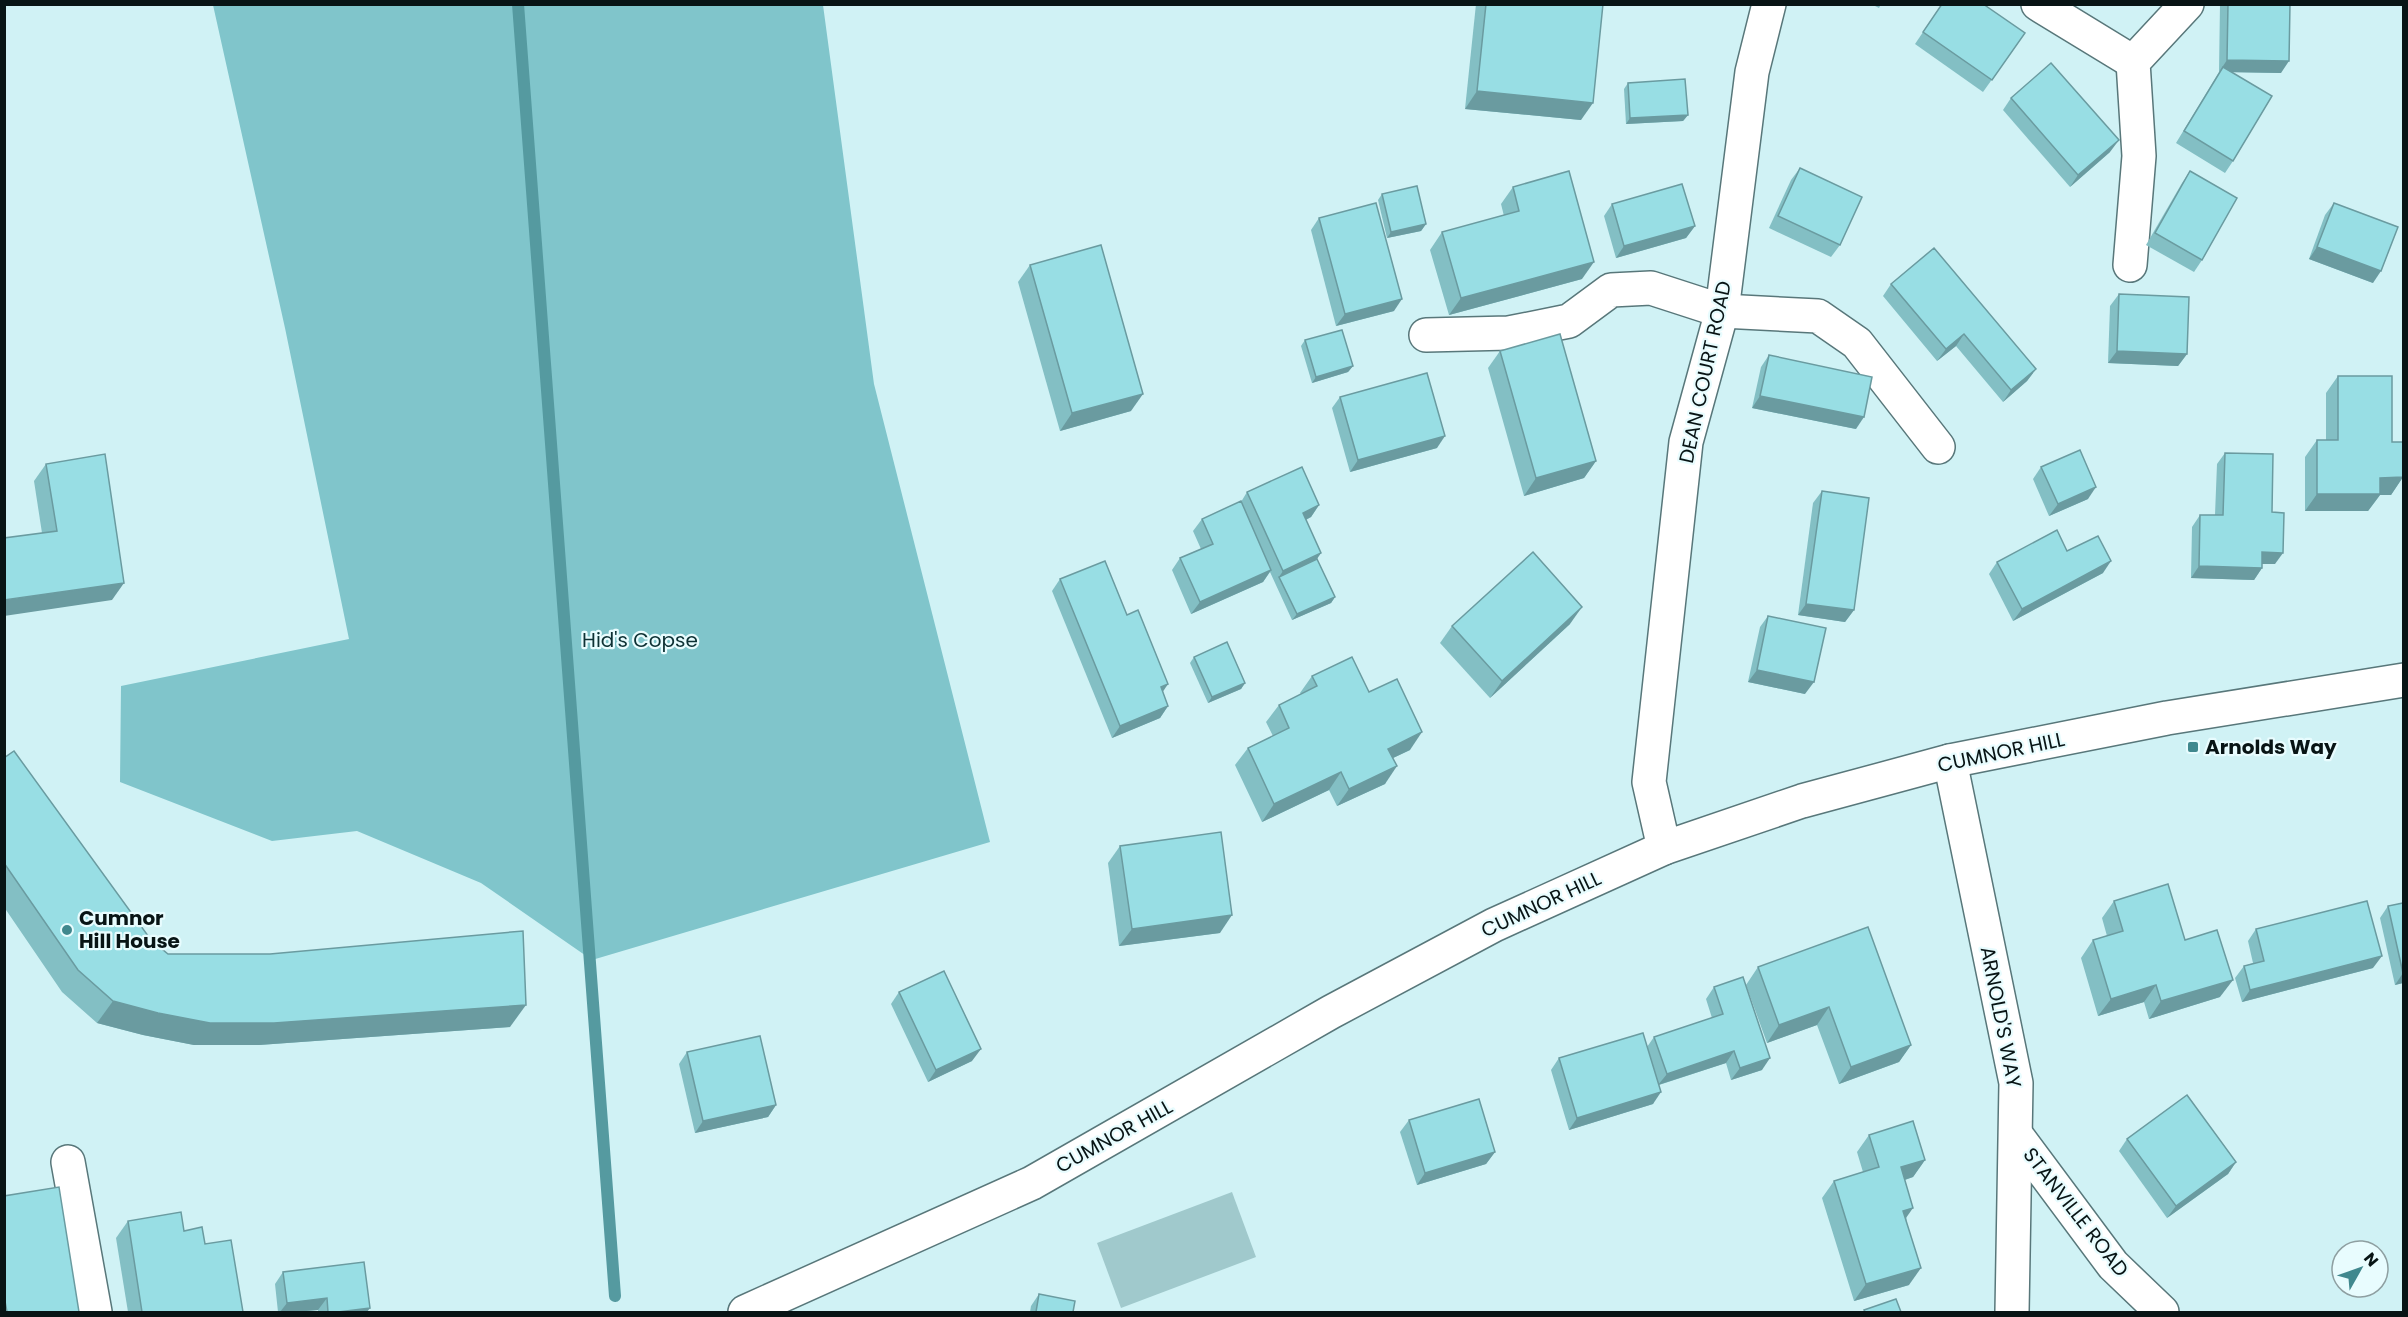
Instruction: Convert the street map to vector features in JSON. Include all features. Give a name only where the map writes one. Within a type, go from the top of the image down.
[{"type":"street","name":"DEAN COURT ROAD","points":[[1664,848],[1649,782],[1686,442],[1722,311],[1752,72],[1770,4]]},
{"type":"street","points":[[2038,4],[2133,63]]},
{"type":"street","points":[[2130,265],[2139,156],[2133,63],[2187,4]]},
{"type":"street","points":[[1426,335],[1509,333],[1569,321],[1611,290],[1651,288],[1722,311],[1818,316],[1857,343],[1938,447]]},
{"type":"street","name":"CUMNOR HILL","points":[[745,1312],[1032,1183],[1331,1012],[1494,925],[1664,848],[1802,801],[1950,761],[2167,718],[2403,680]]},
{"type":"street","name":"ARNOLD'S WAY","points":[[1950,761],[2016,1083],[2017,1136],[2012,1312]]},
{"type":"street","name":"STANVILLE ROAD","points":[[2017,1136],[2112,1265],[2162,1312]]},
{"type":"street","points":[[68,1162],[95,1312]]},
{"type":"shaded area","points":[[1232,1192],[1256,1257],[1121,1308],[1097,1243]]},
{"type":"green space","name":"Hid's Copse","points":[[213,5],[823,5],[874,384],[990,842],[592,960],[481,883],[357,831],[272,841],[120,782],[121,686],[349,639],[285,328]]},
{"type":"building","points":[[1486,4],[1603,4],[1593,103],[1477,91]]},
{"type":"building","points":[[1942,4],[1983,4],[2025,33],[1992,80],[1923,32]]},
{"type":"building","points":[[2228,4],[2290,4],[2289,61],[2227,60]]},
{"type":"building","points":[[2051,63],[2119,140],[2078,175],[2011,98]]},
{"type":"building","points":[[2223,67],[2272,96],[2233,161],[2184,131]]},
{"type":"building","points":[[1685,79],[1688,115],[1630,118],[1628,83]]},
{"type":"building","points":[[1800,168],[1862,197],[1840,245],[1778,216]]},
{"type":"building","points":[[1569,171],[1594,262],[1461,298],[1442,232],[1519,211],[1513,187]]},
{"type":"building","points":[[2190,171],[2237,198],[2202,260],[2155,233]]},
{"type":"building","points":[[1682,184],[1695,226],[1624,246],[1612,204]]},
{"type":"building","points":[[1417,186],[1426,224],[1391,232],[1382,194]]},
{"type":"building","points":[[1376,203],[1402,299],[1345,314],[1319,218]]},
{"type":"building","points":[[2334,203],[2398,227],[2381,271],[2317,247]]},
{"type":"building","points":[[1101,245],[1143,394],[1072,413],[1030,265]]},
{"type":"building","points":[[1934,248],[2036,369],[2011,390],[1964,334],[1946,349],[1891,284]]},
{"type":"building","points":[[2119,294],[2189,297],[2187,354],[2117,351]]},
{"type":"building","points":[[1342,330],[1353,366],[1316,377],[1305,340]]},
{"type":"building","points":[[1560,334],[1596,461],[1536,478],[1500,351]]},
{"type":"building","points":[[1769,355],[1872,377],[1864,417],[1760,396]]},
{"type":"building","points":[[1427,373],[1445,436],[1358,460],[1340,397]]},
{"type":"building","points":[[2338,376],[2392,376],[2392,442],[2403,442],[2403,477],[2380,478],[2380,494],[2317,494],[2317,440],[2338,440]]},
{"type":"building","points":[[2080,450],[2096,487],[2058,504],[2041,467]]},
{"type":"building","points":[[2225,453],[2273,454],[2272,512],[2284,513],[2283,553],[2262,552],[2262,568],[2199,566],[2200,515],[2223,515]]},
{"type":"building","points":[[105,454],[124,583],[4,600],[4,538],[57,531],[46,464]]},
{"type":"building","points":[[1302,467],[1319,505],[1303,513],[1321,553],[1283,571],[1247,492]]},
{"type":"building","points":[[1822,491],[1869,498],[1854,610],[1806,604]]},
{"type":"building","points":[[1241,501],[1271,570],[1200,602],[1180,558],[1213,544],[1202,519]]},
{"type":"building","points":[[2057,530],[2067,551],[2098,536],[2111,561],[2022,609],[1997,562]]},
{"type":"building","points":[[1533,552],[1582,607],[1502,681],[1452,626]]},
{"type":"building","points":[[1317,559],[1335,597],[1297,614],[1279,577]]},
{"type":"building","points":[[1105,561],[1127,615],[1138,610],[1168,684],[1161,687],[1168,706],[1120,726],[1060,579]]},
{"type":"building","points":[[1768,616],[1826,628],[1814,682],[1757,670]]},
{"type":"building","points":[[1227,642],[1245,683],[1212,697],[1194,657]]},
{"type":"building","points":[[1352,657],[1369,692],[1397,679],[1422,732],[1388,749],[1397,766],[1349,789],[1341,772],[1274,804],[1248,748],[1289,728],[1279,705],[1317,686],[1312,676]]},
{"type":"building","name":"Cumnor Hill House","points":[[14,751],[151,940],[168,954],[270,954],[523,931],[526,1005],[274,1023],[210,1023],[113,1001],[78,970],[4,863],[4,758]]},
{"type":"building","points":[[1221,832],[1232,915],[1132,929],[1120,846]]},
{"type":"building","points":[[2168,884],[2185,940],[2217,930],[2233,980],[2161,1001],[2156,985],[2111,999],[2093,940],[2123,931],[2114,901]]},
{"type":"building","points":[[2367,901],[2382,956],[2250,990],[2244,966],[2264,961],[2256,929]]},
{"type":"building","points":[[2403,903],[2403,973],[2388,906]]},
{"type":"building","points":[[1868,927],[1911,1045],[1851,1067],[1829,1007],[1779,1025],[1758,967]]},
{"type":"building","points":[[944,971],[981,1049],[936,1070],[899,992]]},
{"type":"building","points":[[1743,977],[1770,1058],[1740,1068],[1734,1051],[1667,1074],[1654,1037],[1723,1014],[1714,987]]},
{"type":"building","points":[[1643,1033],[1661,1092],[1577,1118],[1559,1058]]},
{"type":"building","points":[[760,1036],[776,1105],[703,1121],[687,1052]]},
{"type":"building","points":[[2187,1095],[2236,1162],[2176,1206],[2127,1139]]},
{"type":"building","points":[[1479,1099],[1495,1152],[1425,1173],[1409,1120]]},
{"type":"building","points":[[1913,1121],[1925,1160],[1901,1167],[1913,1208],[1903,1211],[1921,1268],[1866,1284],[1834,1181],[1879,1167],[1869,1135]]},
{"type":"building","points":[[59,1187],[79,1312],[7,1312],[4,1296],[4,1196]]},
{"type":"building","points":[[181,1212],[184,1231],[202,1227],[205,1244],[231,1240],[243,1312],[142,1312],[128,1221]]},
{"type":"building","points":[[364,1262],[370,1308],[328,1312],[327,1298],[287,1303],[283,1272]]},
{"type":"building","points":[[1039,1294],[1075,1301],[1073,1312],[1036,1312]]},
{"type":"building","points":[[1896,1299],[1901,1312],[1865,1312],[1864,1310]]},
{"type":"waterway","points":[[518,4],[615,1296]]},
{"type":"place","name":"Arnolds Way","points":[[2193,747]]},
{"type":"place","name":"Cumnor Hill House","points":[[67,930]]}]
